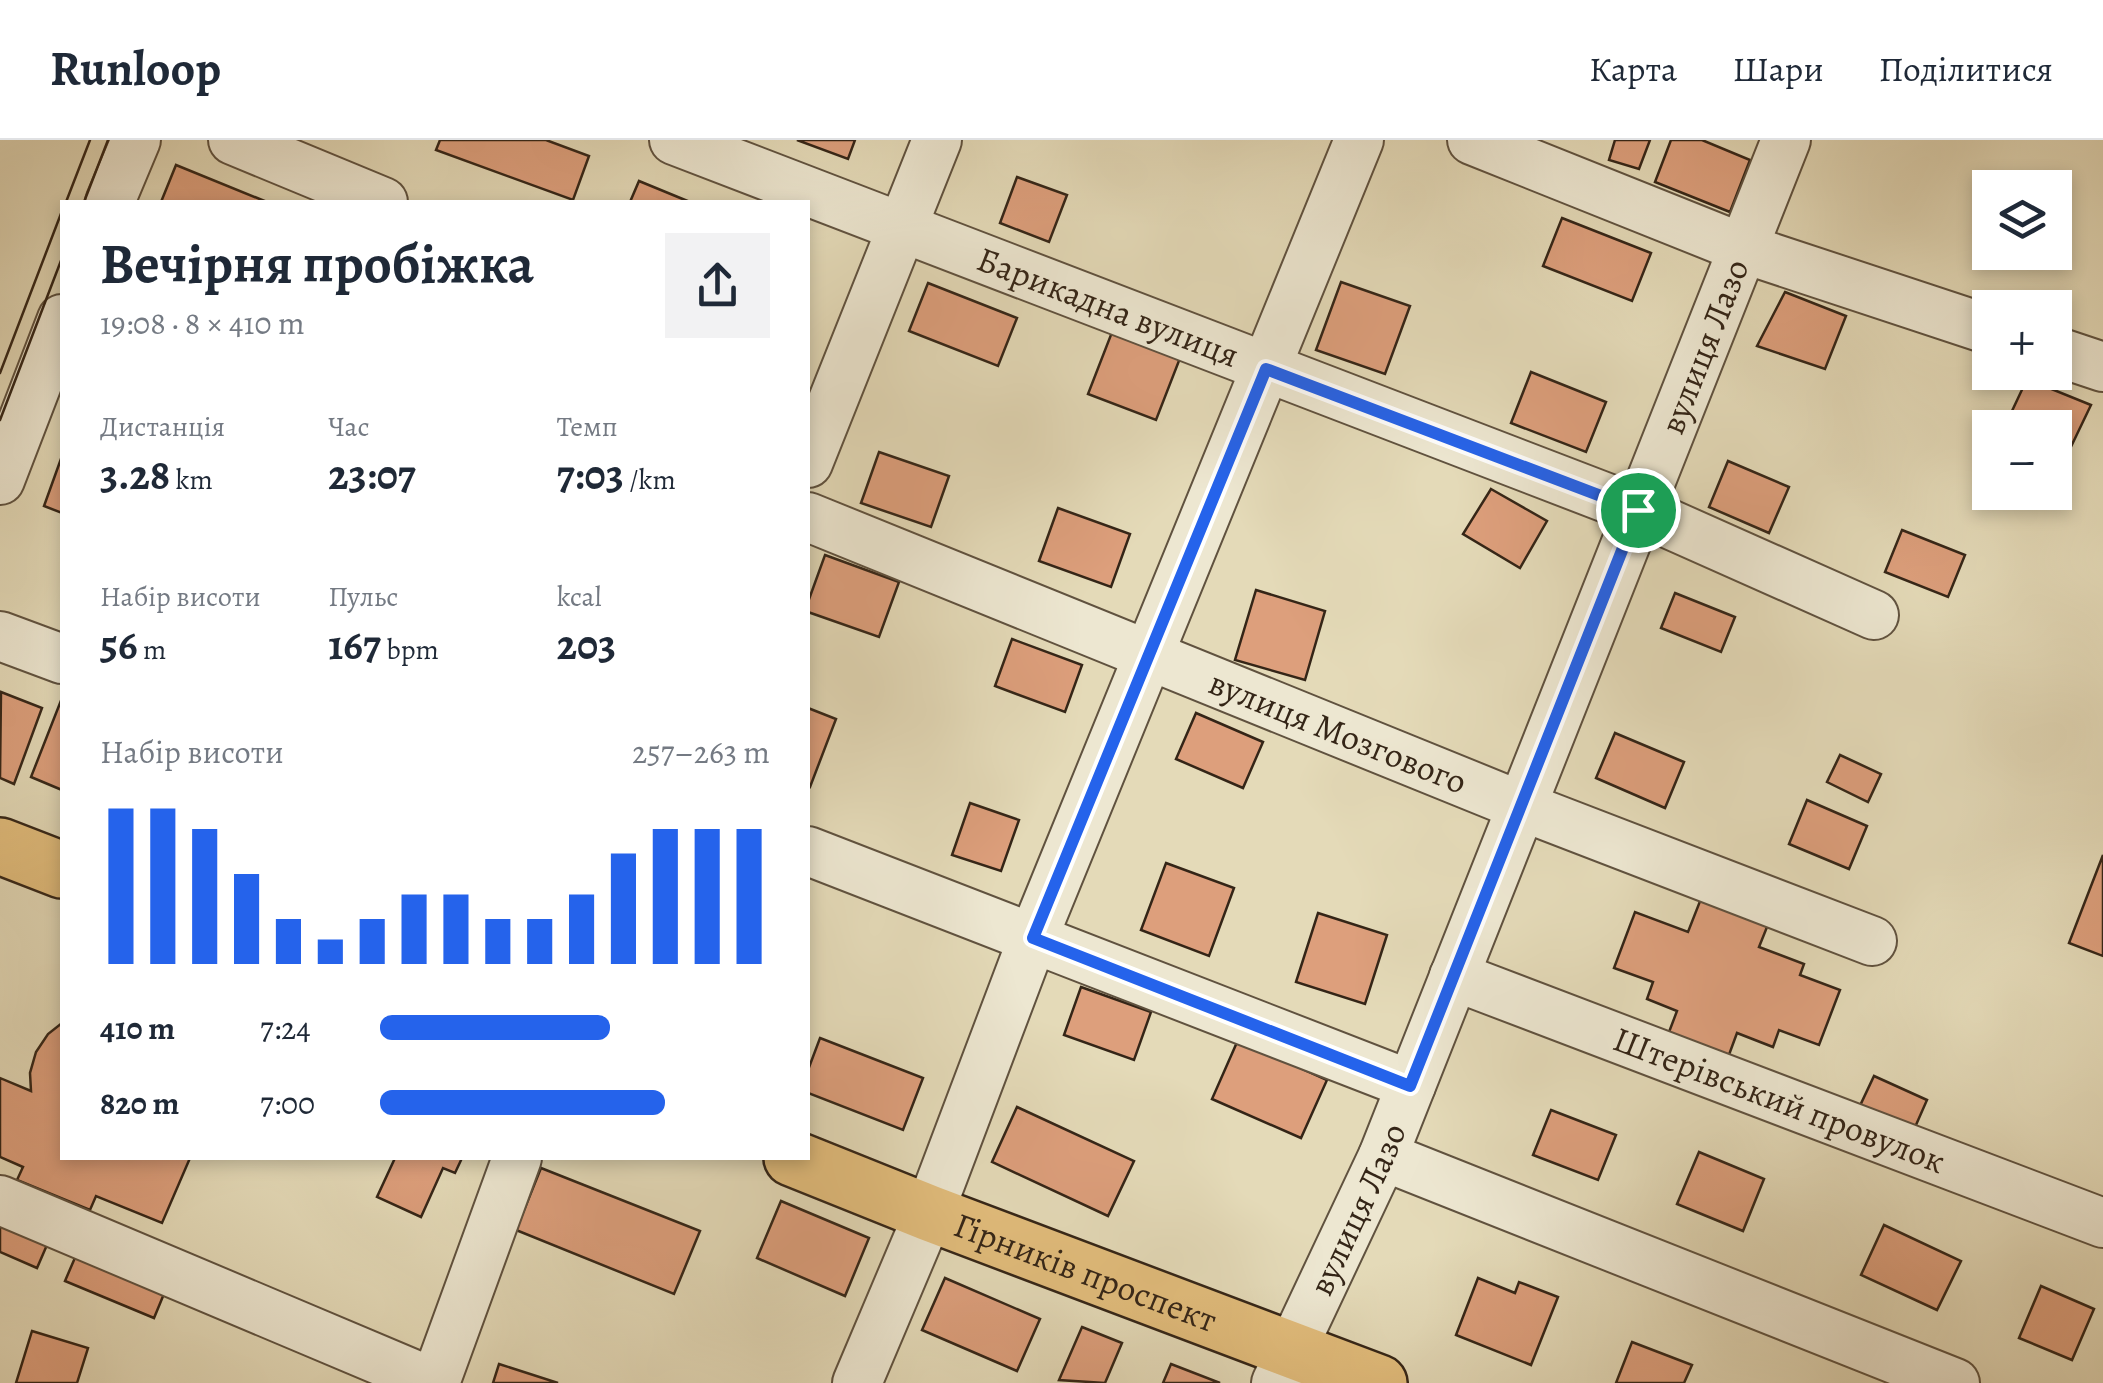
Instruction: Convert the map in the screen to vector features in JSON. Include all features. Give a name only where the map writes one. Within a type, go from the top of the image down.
[{"type":"main road","points":[[0,846],[60,869]]},
{"type":"main road","name":"Гірників проспект","points":[[797,1160],[1283,1366],[1379,1383]]},
{"type":"street","points":[[111,200],[136,140]]},
{"type":"street","points":[[233,140],[378,200]]},
{"type":"street","name":"Барикадна вулиця","points":[[674,140],[1638,510],[1874,614]]},
{"type":"street","points":[[810,452],[822,385],[901,230],[936,140]]},
{"type":"street","points":[[857,1383],[929,1213],[1033,938],[1358,140]]},
{"type":"street","points":[[1472,140],[1742,248],[1972,324]]},
{"type":"street","name":"вулиця Лазо","points":[[1283,1366],[1382,1156],[1786,140]]},
{"type":"street","points":[[0,480],[48,400],[60,330]]},
{"type":"street","points":[[2072,357],[2103,367]]},
{"type":"street","name":"вулиця Мозгового","points":[[810,519],[1521,806],[1872,942]]},
{"type":"street","points":[[0,636],[60,658]]},
{"type":"street","points":[[810,851],[1410,1086]]},
{"type":"street","name":"Штерівський провулок","points":[[1454,976],[2103,1222]]},
{"type":"street","points":[[1382,1156],[1956,1383]]},
{"type":"street","points":[[0,1200],[434,1383],[516,1160]]},
{"type":"building","points":[[440,140],[546,140],[589,156],[573,200],[436,150]]},
{"type":"building","points":[[797,140],[855,140],[848,159]]},
{"type":"building","points":[[1615,140],[1650,140],[1639,169],[1609,160]]},
{"type":"building","points":[[1671,140],[1702,140],[1750,160],[1730,212],[1655,182]]},
{"type":"building","points":[[176,165],[262,200],[162,200]]},
{"type":"building","points":[[1017,177],[1067,195],[1049,242],[1000,223]]},
{"type":"building","points":[[639,181],[685,200],[631,200]]},
{"type":"building","points":[[1562,218],[1651,253],[1632,301],[1543,266]]},
{"type":"building","points":[[1341,282],[1410,306],[1385,374],[1316,350]]},
{"type":"building","points":[[928,283],[1017,318],[998,366],[909,331]]},
{"type":"building","points":[[1785,292],[1846,316],[1825,369],[1757,346]]},
{"type":"building","points":[[1114,327],[1182,353],[1156,420],[1088,394]]},
{"type":"building","points":[[1531,372],[1606,402],[1586,452],[1511,423]]},
{"type":"building","points":[[2022,390],[2054,390],[2091,405],[2072,445],[2072,410],[2012,410]]},
{"type":"building","points":[[879,452],[949,476],[931,527],[861,503]]},
{"type":"building","points":[[1728,461],[1789,487],[1769,533],[1709,507]]},
{"type":"building","points":[[60,462],[60,512],[44,506]]},
{"type":"building","points":[[1491,489],[1547,521],[1520,568],[1463,534]]},
{"type":"building","points":[[1058,508],[1130,534],[1111,587],[1039,561]]},
{"type":"building","points":[[1902,530],[1965,555],[1948,597],[1885,572]]},
{"type":"building","points":[[825,555],[899,582],[879,637],[810,613],[810,596]]},
{"type":"building","points":[[1256,590],[1325,611],[1305,680],[1235,660]]},
{"type":"building","points":[[1675,593],[1735,617],[1721,652],[1661,628]]},
{"type":"building","points":[[1012,639],[1082,665],[1065,712],[995,686]]},
{"type":"building","points":[[1,692],[42,708],[14,784],[0,778]]},
{"type":"building","points":[[60,703],[60,789],[31,777]]},
{"type":"building","points":[[810,709],[836,719],[810,787]]},
{"type":"building","points":[[1196,713],[1263,742],[1243,788],[1176,759]]},
{"type":"building","points":[[1615,733],[1684,762],[1665,808],[1596,778]]},
{"type":"building","points":[[1840,755],[1881,774],[1868,802],[1827,782]]},
{"type":"building","points":[[1807,800],[1867,826],[1849,869],[1789,844]]},
{"type":"building","points":[[970,803],[1019,820],[1001,871],[952,855]]},
{"type":"building","points":[[2103,855],[2103,956],[2069,943]]},
{"type":"building","points":[[1166,863],[1234,888],[1209,956],[1141,930]]},
{"type":"building","points":[[1704,891],[1771,917],[1759,947],[1804,964],[1800,975],[1840,990],[1819,1045],[1779,1030],[1773,1047],[1737,1033],[1726,1063],[1666,1040],[1677,1011],[1647,999],[1653,982],[1614,968],[1635,912],[1688,932]]},
{"type":"building","points":[[1318,913],[1387,935],[1365,1004],[1296,982]]},
{"type":"building","points":[[1081,987],[1151,1012],[1134,1060],[1064,1035]]},
{"type":"building","points":[[60,1025],[60,1160],[189,1160],[162,1223],[96,1196],[90,1210],[17,1180],[23,1167],[0,1157],[0,1078],[31,1091],[30,1073],[36,1052]]},
{"type":"building","points":[[820,1038],[923,1078],[903,1130],[810,1094],[810,1065]]},
{"type":"building","points":[[1238,1040],[1327,1080],[1301,1138],[1212,1099]]},
{"type":"building","points":[[1874,1076],[1927,1100],[1912,1134],[1858,1110]]},
{"type":"building","points":[[1017,1107],[1134,1161],[1108,1216],[992,1162]]},
{"type":"building","points":[[1551,1110],[1616,1135],[1598,1180],[1533,1155]]},
{"type":"building","points":[[1699,1152],[1764,1179],[1743,1231],[1677,1204]]},
{"type":"building","points":[[394,1160],[461,1160],[455,1173],[443,1168],[421,1217],[377,1197]]},
{"type":"building","points":[[541,1168],[700,1231],[674,1294],[516,1230]]},
{"type":"building","points":[[781,1201],[869,1238],[845,1296],[757,1258]]},
{"type":"building","points":[[0,1218],[50,1238],[37,1268],[0,1252]]},
{"type":"building","points":[[1884,1225],[1961,1261],[1937,1310],[1861,1275]]},
{"type":"building","points":[[77,1253],[166,1289],[154,1318],[65,1281]]},
{"type":"building","points":[[945,1278],[1040,1319],[1017,1371],[922,1330]]},
{"type":"building","points":[[1478,1278],[1515,1293],[1519,1282],[1558,1297],[1531,1365],[1456,1335]]},
{"type":"building","points":[[2041,1286],[2094,1309],[2072,1360],[2019,1338]]},
{"type":"building","points":[[1082,1327],[1122,1343],[1105,1383],[1059,1380]]},
{"type":"building","points":[[32,1331],[88,1348],[77,1383],[16,1383]]},
{"type":"building","points":[[1632,1342],[1692,1365],[1684,1383],[1616,1383]]},
{"type":"building","points":[[499,1364],[558,1383],[493,1383]]},
{"type":"building","points":[[1171,1364],[1220,1383],[1163,1383]]},
{"type":"tram line","points":[[67,200],[90,140]]},
{"type":"tram line","points":[[85,200],[108,140]]},
{"type":"tram line","points":[[0,373],[60,216]]},
{"type":"tram line","points":[[0,420],[60,263]]},
{"type":"route","points":[[1266,369],[1638,510],[1410,1086],[1033,938],[1266,369]]}]
